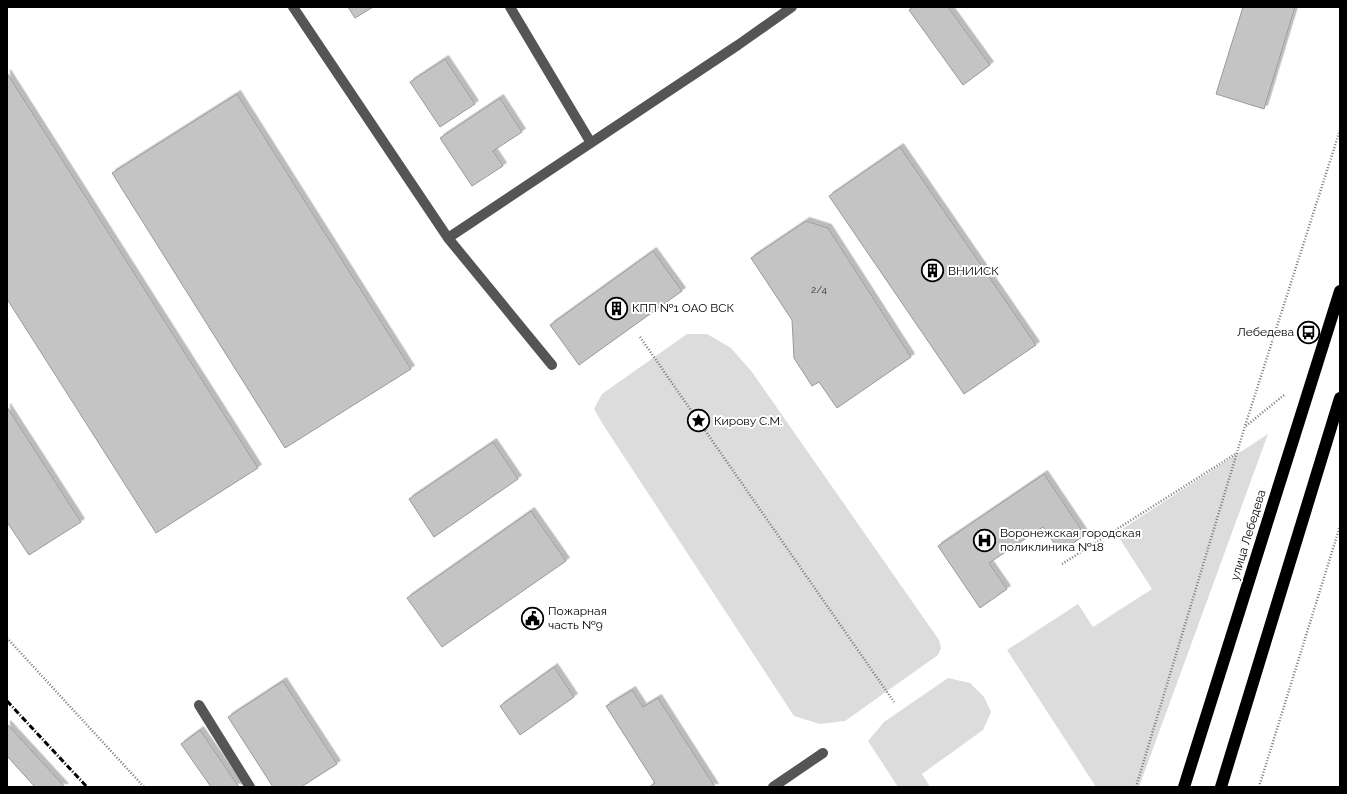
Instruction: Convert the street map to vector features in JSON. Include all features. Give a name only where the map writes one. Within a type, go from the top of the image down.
[{"type":"highway","name":"улица Лебедева","points":[[1184,787],[1340,291]]},
{"type":"highway","points":[[1221,787],[1340,398]]},
{"type":"lane","points":[[293,7],[448,238],[552,365]]},
{"type":"lane","points":[[510,7],[591,143]]},
{"type":"lane","points":[[448,238],[738,45],[792,7]]},
{"type":"lane","points":[[198,705],[250,787]]},
{"type":"lane","points":[[773,787],[823,753]]},
{"type":"path","points":[[1136,787],[1237,452],[1340,130]]},
{"type":"path","points":[[640,337],[894,702]]},
{"type":"path","points":[[1246,426],[1284,395]]},
{"type":"path","points":[[1062,564],[1237,452]]},
{"type":"path","points":[[1259,787],[1340,526]]},
{"type":"path","points":[[7,638],[144,787]]},
{"type":"shaded area","points":[[687,334],[707,334],[731,348],[752,372],[939,640],[941,648],[938,655],[845,721],[820,724],[794,716],[594,409],[602,394]]},
{"type":"shaded area","points":[[1268,434],[1139,787],[1096,787],[1007,650],[1078,604],[1093,627],[1152,589],[1116,533]]},
{"type":"shaded area","points":[[948,678],[970,683],[984,697],[991,712],[983,730],[922,774],[930,787],[898,787],[868,741],[884,722]]},
{"type":"building","points":[[348,7],[373,7],[355,18]]},
{"type":"building","points":[[913,7],[948,7],[990,65],[963,85],[909,10]]},
{"type":"building","points":[[1243,7],[1295,7],[1264,109],[1216,94]]},
{"type":"building","points":[[445,59],[475,104],[440,127],[410,82]]},
{"type":"building","points":[[7,73],[258,468],[156,533],[7,299]]},
{"type":"building","points":[[237,94],[411,369],[285,448],[112,173]]},
{"type":"building","points":[[500,98],[522,132],[493,151],[503,166],[472,186],[440,138]]},
{"type":"building","name":"ВНИИСК","points":[[900,147],[1036,345],[964,394],[829,196]]},
{"type":"building","points":[[806,221],[828,228],[911,357],[837,408],[819,382],[812,386],[794,358],[792,320],[751,258]]},
{"type":"building","name":"КПП №1 ОАО ВСК","points":[[653,251],[682,291],[579,365],[550,325]]},
{"type":"building","points":[[7,407],[81,522],[29,555],[7,522]]},
{"type":"building","points":[[493,442],[518,479],[434,537],[409,499]]},
{"type":"building","name":"Воронежская городская поликлиника №18","points":[[1044,474],[1085,535],[1060,552],[1043,527],[989,563],[1007,589],[980,608],[938,546]]},
{"type":"building","points":[[531,511],[566,561],[442,647],[407,598]]},
{"type":"building","points":[[554,667],[574,697],[520,735],[500,706]]},
{"type":"building","points":[[283,681],[337,764],[301,787],[273,787],[228,717]]},
{"type":"building","points":[[632,690],[643,707],[658,698],[715,787],[649,787],[655,783],[606,706]]},
{"type":"building","points":[[7,724],[65,787],[35,787],[7,756]]},
{"type":"building","points":[[200,730],[239,787],[211,787],[181,744]]},
{"type":"railway","points":[[7,701],[87,787]]},
{"type":"place","name":"ВНИИСК","points":[[932,271]]},
{"type":"place","name":"КПП №1 ОАО ВСК","points":[[616,308]]},
{"type":"place","name":"Лебедева","points":[[1309,332]]},
{"type":"place","name":"Кирову С.М.","points":[[699,421]]},
{"type":"place","name":"Воронежская городская поликлиника №18","points":[[985,540]]},
{"type":"place","name":"Пожарная часть №9","points":[[533,618]]}]
